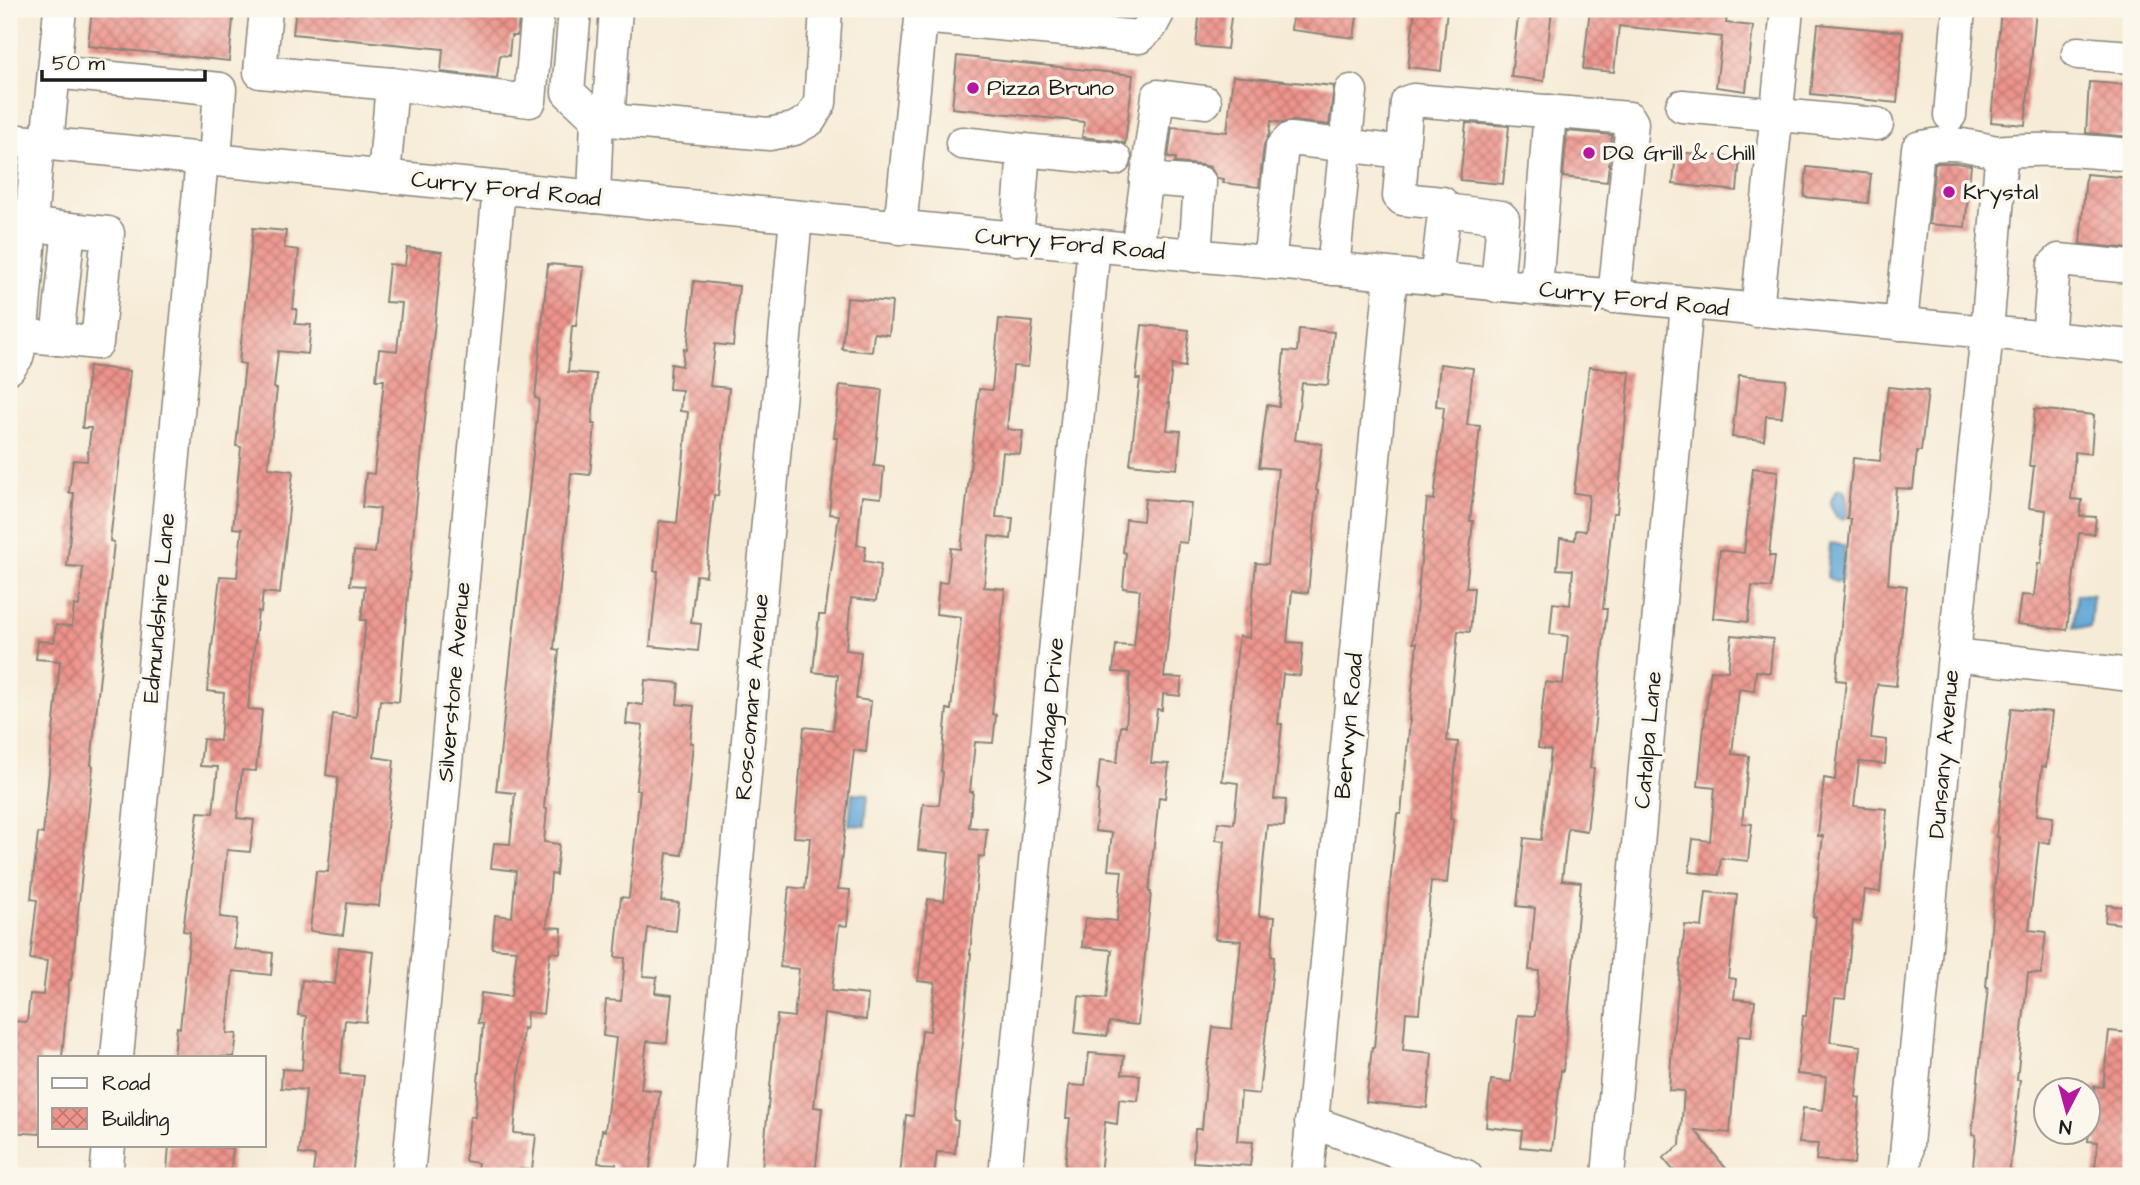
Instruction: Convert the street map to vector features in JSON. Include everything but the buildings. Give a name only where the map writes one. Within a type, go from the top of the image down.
[{"type":"street","points":[[9,368],[17,357],[22,335],[31,225],[32,142],[54,72],[60,9]]},
{"type":"street","points":[[266,9],[260,72],[392,84],[530,101],[538,9]]},
{"type":"street","points":[[575,9],[568,92],[602,120],[769,134],[794,129],[810,120],[820,103],[827,9]]},
{"type":"street","points":[[594,197],[616,9]]},
{"type":"street","points":[[900,228],[922,13],[1139,37],[1151,26],[1160,9]]},
{"type":"street","points":[[1757,311],[1787,9]]},
{"type":"street","points":[[1950,115],[1959,9]]},
{"type":"street","points":[[2078,53],[2131,57]]},
{"type":"street","name":"Edmundshire Lane","points":[[54,72],[220,89],[208,159],[117,1056]]},
{"type":"street","points":[[384,177],[392,84]]},
{"type":"street","points":[[1333,270],[1351,91]]},
{"type":"street","points":[[1137,250],[1158,96],[1205,102]]},
{"type":"street","points":[[1436,280],[1445,206],[1442,203],[1402,199],[1399,196],[1409,101],[1629,118],[1631,120],[1614,297]]},
{"type":"street","points":[[1682,106],[1877,124]]},
{"type":"street","points":[[1536,289],[1550,111]]},
{"type":"street","points":[[1269,263],[1282,147],[1290,139],[1403,152]]},
{"type":"street","name":"Curry Ford Road","points":[[32,142],[2131,346]]},
{"type":"street","points":[[1901,324],[1917,148],[1936,143],[1960,144],[1997,152],[2066,149],[2131,156]]},
{"type":"street","points":[[961,144],[1115,159]]},
{"type":"street","points":[[1017,239],[1024,150]]},
{"type":"street","name":"Dunsany Avenue","points":[[1904,1176],[1987,332],[2001,160],[1997,152]]},
{"type":"street","points":[[1146,178],[1200,183],[1195,256]]},
{"type":"street","name":"Silverstone Avenue","points":[[408,1176],[499,188]]},
{"type":"street","points":[[1445,210],[1503,219],[1497,286]]},
{"type":"street","name":"Roscomare Avenue","points":[[708,1176],[796,217]]},
{"type":"street","points":[[22,335],[97,343],[108,233],[31,225]]},
{"type":"street","name":"Vantage Drive","points":[[1005,1176],[1094,245]]},
{"type":"street","points":[[2048,338],[2054,265],[2059,260],[2131,267]]},
{"type":"street","name":"Berwyn Road","points":[[1307,1176],[1391,276]]},
{"type":"street","name":"Catalpa Lane","points":[[1608,1176],[1688,304]]},
{"type":"street","points":[[1954,655],[2131,675]]},
{"type":"street","points":[[1311,1122],[1466,1176]]},
{"type":"street","points":[[106,1176],[109,1146]]},
{"type":"water","points":[[1838,489],[1844,490],[1846,496],[1848,516],[1843,520],[1837,518],[1830,504]]},
{"type":"water","points":[[1830,544],[1845,546],[1842,580],[1835,582],[1827,577]]},
{"type":"water","points":[[2077,594],[2093,595],[2090,628],[2074,627]]},
{"type":"water","points":[[852,793],[868,794],[865,826],[849,825]]},
{"type":"place","name":"Pizza Bruno","points":[[973,88]]},
{"type":"place","name":"DQ Grill & Chill","points":[[1589,153]]},
{"type":"place","name":"Krystal","points":[[1949,192]]}]
